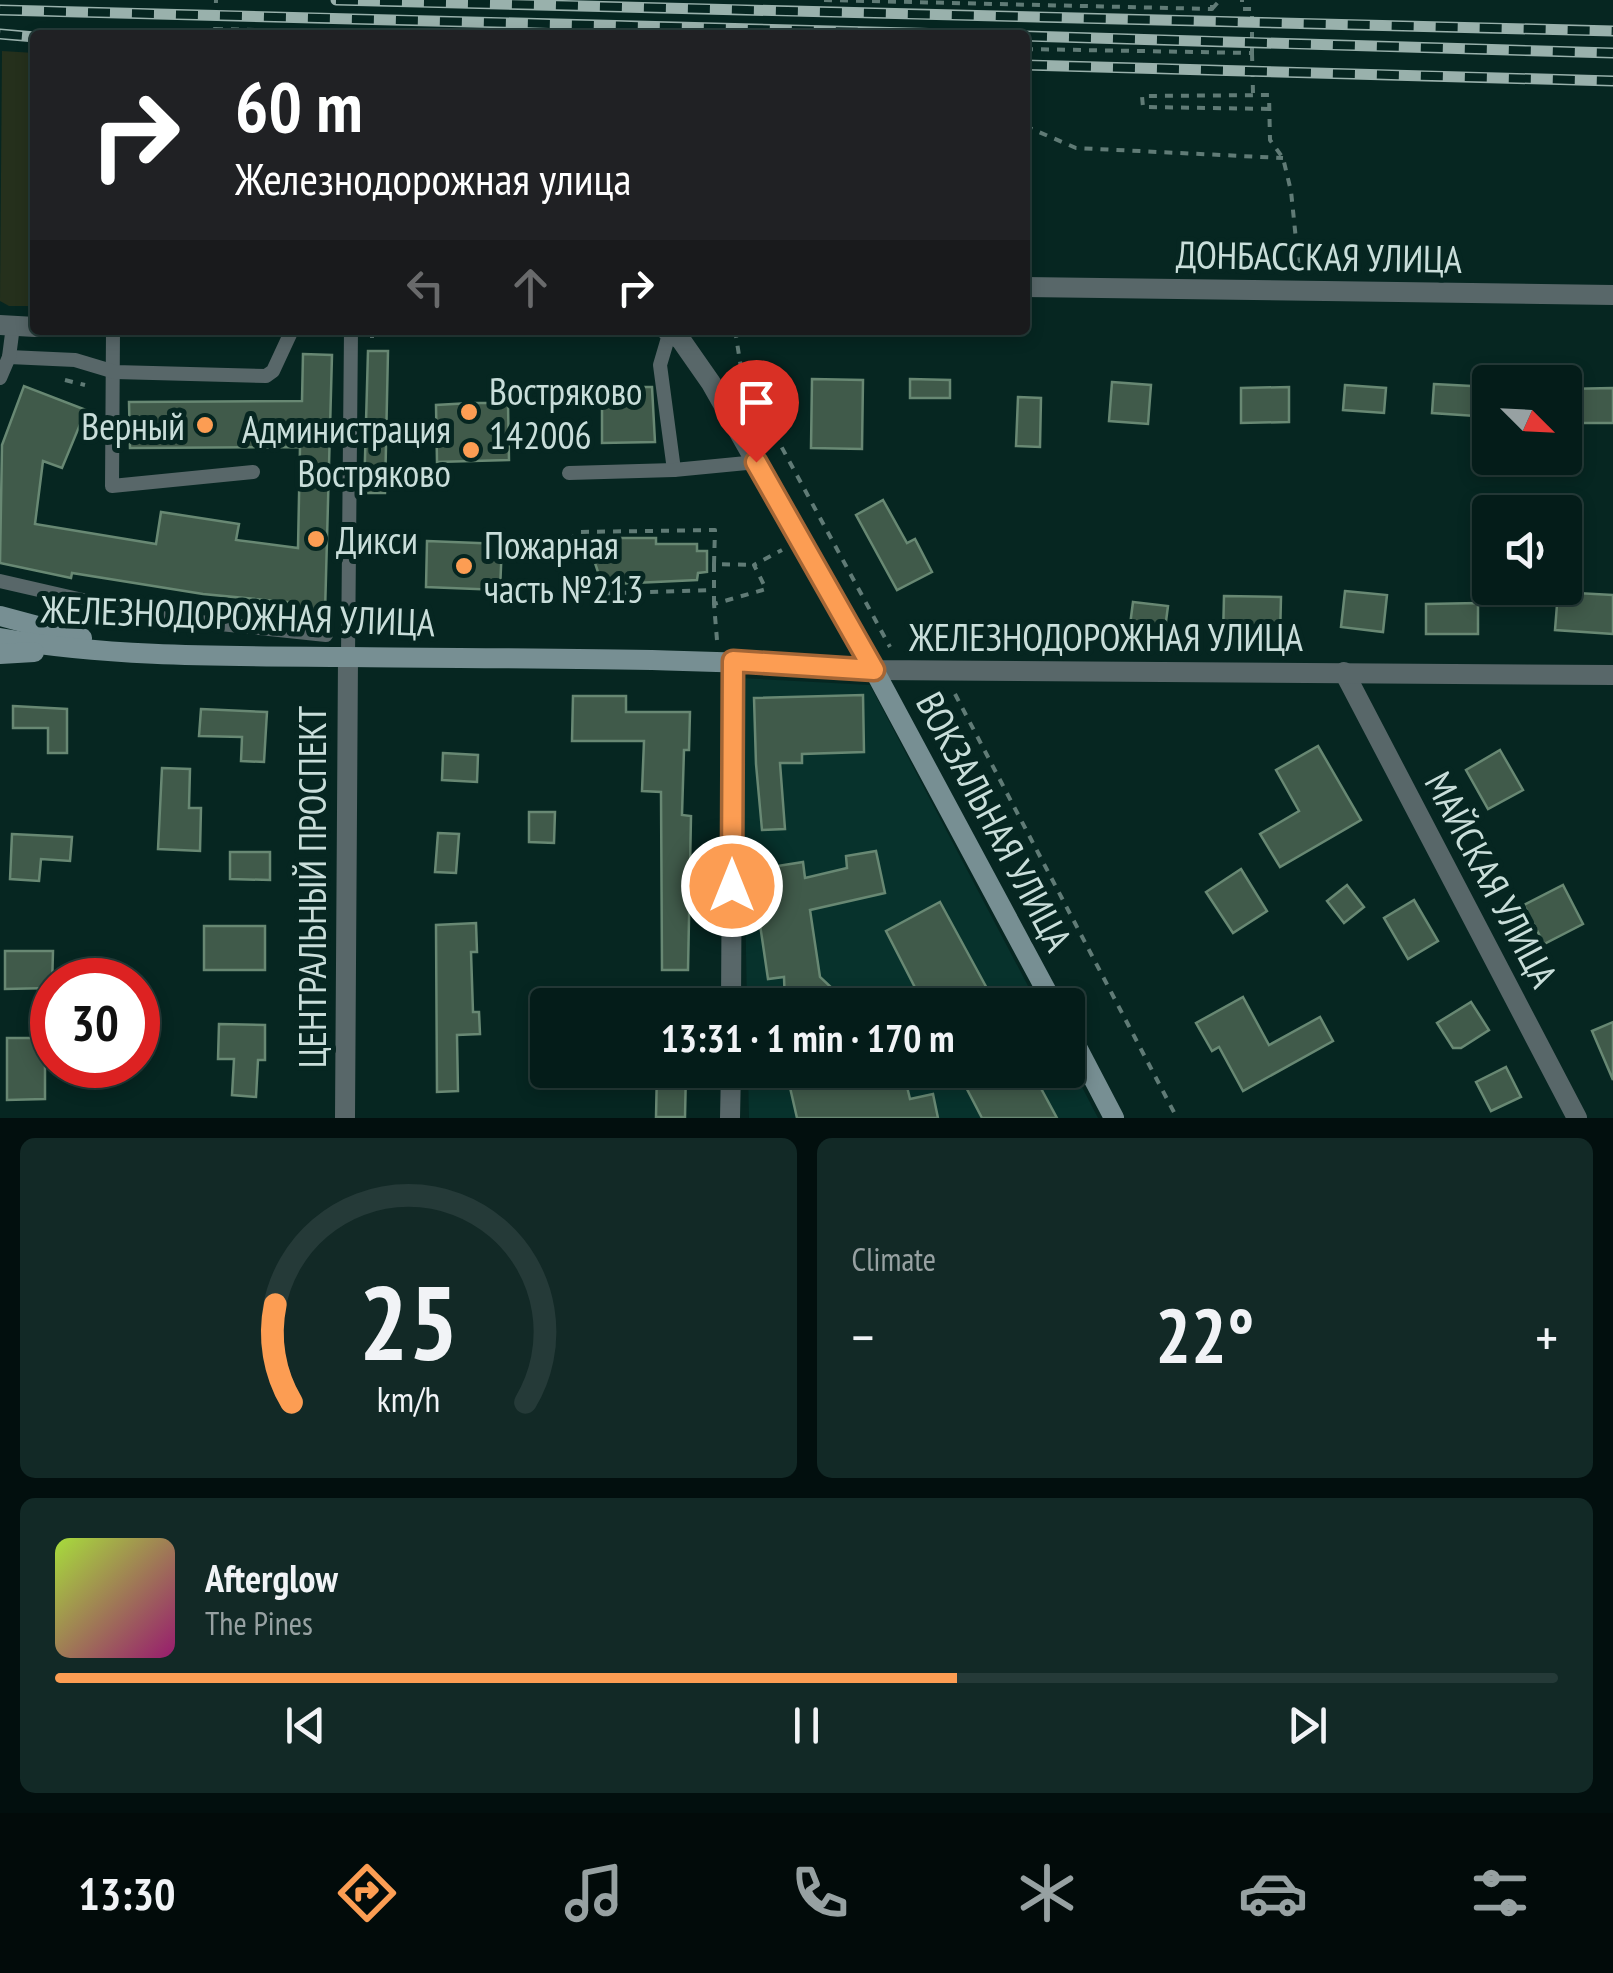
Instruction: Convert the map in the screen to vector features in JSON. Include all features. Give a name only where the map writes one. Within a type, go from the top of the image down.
[{"type":"main road","points":[[0,616],[147,652]]},
{"type":"main road","name":"ЖЕЛЕЗНОДОРОЖНАЯ УЛИЦА","points":[[0,638],[147,652],[733,661],[874,670]]},
{"type":"main road","points":[[0,654],[86,648]]},
{"type":"main road","name":"ВОКЗАЛЬНАЯ УЛИЦА","points":[[874,670],[1045,988]]},
{"type":"main road","points":[[1085,1063],[1114,1118]]},
{"type":"street","name":"ДОНБАССКАЯ УЛИЦА","points":[[1030,287],[1613,294]]},
{"type":"street","points":[[675,335],[712,383],[874,670]]},
{"type":"street","name":"ЦЕНТРАЛЬНЫЙ ПРОСПЕКТ","points":[[345,1118],[348,657]]},
{"type":"street","points":[[731,988],[733,661]]},
{"type":"street","name":"ЖЕЛЕЗНОДОРОЖНАЯ УЛИЦА","points":[[874,670],[1613,676]]},
{"type":"street","name":"МАЙСКАЯ УЛИЦА","points":[[1344,672],[1577,1118]]},
{"type":"street","points":[[730,1088],[730,1118]]},
{"type":"lane","points":[[0,378],[9,357],[6,325]]},
{"type":"lane","points":[[114,335],[112,486],[252,472]]},
{"type":"lane","points":[[9,357],[75,360],[115,372],[266,376],[273,372],[290,335]]},
{"type":"lane","points":[[348,657],[351,335]]},
{"type":"lane","points":[[668,335],[660,365],[674,470]]},
{"type":"lane","points":[[568,473],[674,470],[756,462]]},
{"type":"lane","points":[[0,580],[161,618],[326,635]]},
{"type":"path","points":[[215,30],[216,0]]},
{"type":"path","points":[[824,0],[1212,9]]},
{"type":"path","points":[[1212,0],[1212,9]]},
{"type":"path","points":[[1212,9],[1220,0]]},
{"type":"path","points":[[1242,0],[1242,9],[1252,8],[1253,95]]},
{"type":"path","points":[[1030,49],[1252,53]]},
{"type":"path","points":[[1269,109],[1143,108],[1142,96],[1269,96],[1270,140],[1283,158],[1291,191],[1302,291]]},
{"type":"path","points":[[1030,128],[1076,148],[1283,158]]},
{"type":"path","points":[[372,335],[372,342]]},
{"type":"path","points":[[736,335],[742,374],[903,671]]},
{"type":"path","points":[[714,590],[589,594],[567,586],[560,576],[557,558],[578,532],[715,530],[717,640]]},
{"type":"path","points":[[714,564],[754,565],[782,550]]},
{"type":"path","points":[[714,604],[766,589],[754,565]]},
{"type":"path","points":[[944,672],[1177,1118]]},
{"type":"shaded area","points":[[2,51],[30,53],[30,306],[9,306],[0,301]]},
{"type":"shaded area","points":[[741,678],[870,685],[1029,988],[747,988]]},
{"type":"shaded area","points":[[748,1088],[1082,1088],[1098,1118],[749,1118]]},
{"type":"building","points":[[368,351],[388,351],[385,493],[364,493]]},
{"type":"building","points":[[303,354],[332,355],[325,613],[296,613],[296,603],[203,594],[72,573],[71,578],[0,563],[2,445],[24,386],[86,410],[62,468],[43,461],[35,524],[156,544],[161,512],[239,524],[236,540],[298,548],[300,447],[130,448],[129,402],[302,401]]},
{"type":"building","points":[[812,379],[863,380],[862,449],[811,448]]},
{"type":"building","points":[[910,379],[950,380],[950,398],[910,398]]},
{"type":"building","points":[[1112,382],[1151,385],[1148,424],[1109,421]]},
{"type":"building","points":[[1434,384],[1472,386],[1472,416],[1432,413]]},
{"type":"building","points":[[1345,385],[1386,388],[1384,413],[1343,410]]},
{"type":"building","points":[[602,387],[652,387],[655,442],[602,443]]},
{"type":"building","points":[[1289,387],[1289,422],[1241,423],[1241,388]]},
{"type":"building","points":[[1613,388],[1613,423],[1582,423],[1582,389]]},
{"type":"building","points":[[1018,397],[1041,398],[1040,447],[1016,446]]},
{"type":"building","points":[[508,403],[509,460],[437,462],[436,405]]},
{"type":"building","points":[[883,500],[907,543],[915,539],[932,572],[897,590],[856,515]]},
{"type":"building","points":[[616,538],[656,538],[656,544],[697,544],[697,551],[707,551],[707,572],[698,573],[697,580],[613,584],[600,578],[594,560],[599,549],[616,543]]},
{"type":"building","name":"Пожарная часть №213","points":[[427,541],[502,544],[500,590],[426,587]]},
{"type":"building","points":[[1345,591],[1387,595],[1383,632],[1341,627]]},
{"type":"building","points":[[1582,593],[1613,595],[1613,634],[1555,630],[1557,605],[1582,605]]},
{"type":"building","points":[[1224,596],[1281,597],[1280,638],[1223,637]]},
{"type":"building","points":[[1133,602],[1168,606],[1165,629],[1130,625]]},
{"type":"building","points":[[1426,604],[1478,605],[1478,634],[1426,634]]},
{"type":"building","points":[[863,695],[864,752],[802,754],[802,763],[780,763],[785,829],[762,830],[754,698]]},
{"type":"building","points":[[573,696],[626,696],[626,712],[690,712],[689,750],[684,750],[682,815],[691,816],[688,970],[662,970],[661,792],[642,791],[644,741],[572,741]]},
{"type":"building","points":[[13,706],[67,709],[67,753],[48,753],[48,728],[13,728]]},
{"type":"building","points":[[201,709],[267,712],[264,762],[241,761],[242,737],[199,736]]},
{"type":"building","points":[[1318,746],[1361,820],[1280,867],[1260,834],[1299,811],[1276,770]]},
{"type":"building","points":[[1500,750],[1523,790],[1488,809],[1466,770]]},
{"type":"building","points":[[443,753],[478,755],[477,782],[442,780]]},
{"type":"building","points":[[162,768],[190,769],[189,808],[201,808],[200,851],[158,849]]},
{"type":"building","points":[[529,812],[555,812],[554,843],[529,842]]},
{"type":"building","points":[[438,833],[459,834],[456,873],[435,872]]},
{"type":"building","points":[[12,834],[72,837],[70,861],[41,859],[39,881],[10,879]]},
{"type":"building","points":[[876,851],[885,893],[810,910],[820,977],[832,988],[784,988],[784,977],[768,979],[752,870],[803,862],[805,878],[847,868],[846,856]]},
{"type":"building","points":[[230,852],[270,852],[270,880],[230,879]]},
{"type":"building","points":[[1241,869],[1267,911],[1233,933],[1206,892]]},
{"type":"building","points":[[1347,885],[1364,907],[1344,923],[1327,901]]},
{"type":"building","points":[[1563,885],[1583,924],[1544,944],[1524,905]]},
{"type":"building","points":[[1414,900],[1438,941],[1408,959],[1384,918]]},
{"type":"building","points":[[940,902],[987,988],[915,988],[886,931]]},
{"type":"building","points":[[476,923],[477,952],[471,952],[473,1012],[479,1012],[480,1034],[457,1035],[458,1091],[437,1092],[436,925]]},
{"type":"building","points":[[204,926],[265,926],[265,970],[204,970]]},
{"type":"building","points":[[5,951],[53,951],[53,958],[30,958],[30,988],[5,989]]},
{"type":"building","points":[[1243,997],[1269,1045],[1320,1017],[1333,1041],[1243,1091],[1219,1047],[1212,1051],[1196,1023]]},
{"type":"building","points":[[1471,1002],[1489,1030],[1461,1048],[1453,1048],[1437,1023]]},
{"type":"building","points":[[1613,1022],[1613,1080],[1592,1031]]},
{"type":"building","points":[[219,1024],[265,1025],[265,1060],[258,1060],[256,1097],[232,1095],[234,1059],[218,1059]]},
{"type":"building","points":[[7,1038],[30,1038],[30,1088],[45,1088],[45,1099],[7,1100]]},
{"type":"building","points":[[1506,1067],[1521,1097],[1491,1111],[1476,1082]]},
{"type":"building","points":[[657,1088],[686,1088],[685,1117],[656,1117]]},
{"type":"building","points":[[790,1088],[907,1088],[910,1099],[933,1094],[938,1118],[797,1118]]},
{"type":"building","points":[[966,1088],[1041,1088],[1057,1118],[982,1118]]},
{"type":"railway","points":[[336,0],[1613,31]]},
{"type":"railway","points":[[0,10],[790,30]]},
{"type":"railway","points":[[0,34],[30,37]]},
{"type":"railway","points":[[1030,36],[1613,53]]},
{"type":"railway","points":[[1030,65],[1613,81]]},
{"type":"place","name":"Востряково 142006","points":[[469,412]]},
{"type":"place","name":"Верный","points":[[205,425]]},
{"type":"place","name":"Администрация Востряково","points":[[471,450]]},
{"type":"place","name":"Дикси","points":[[316,539]]},
{"type":"place","name":"Пожарная часть №213","points":[[464,566]]},
{"type":"route","points":[[732,886],[733,661],[874,670],[756,462]]}]
